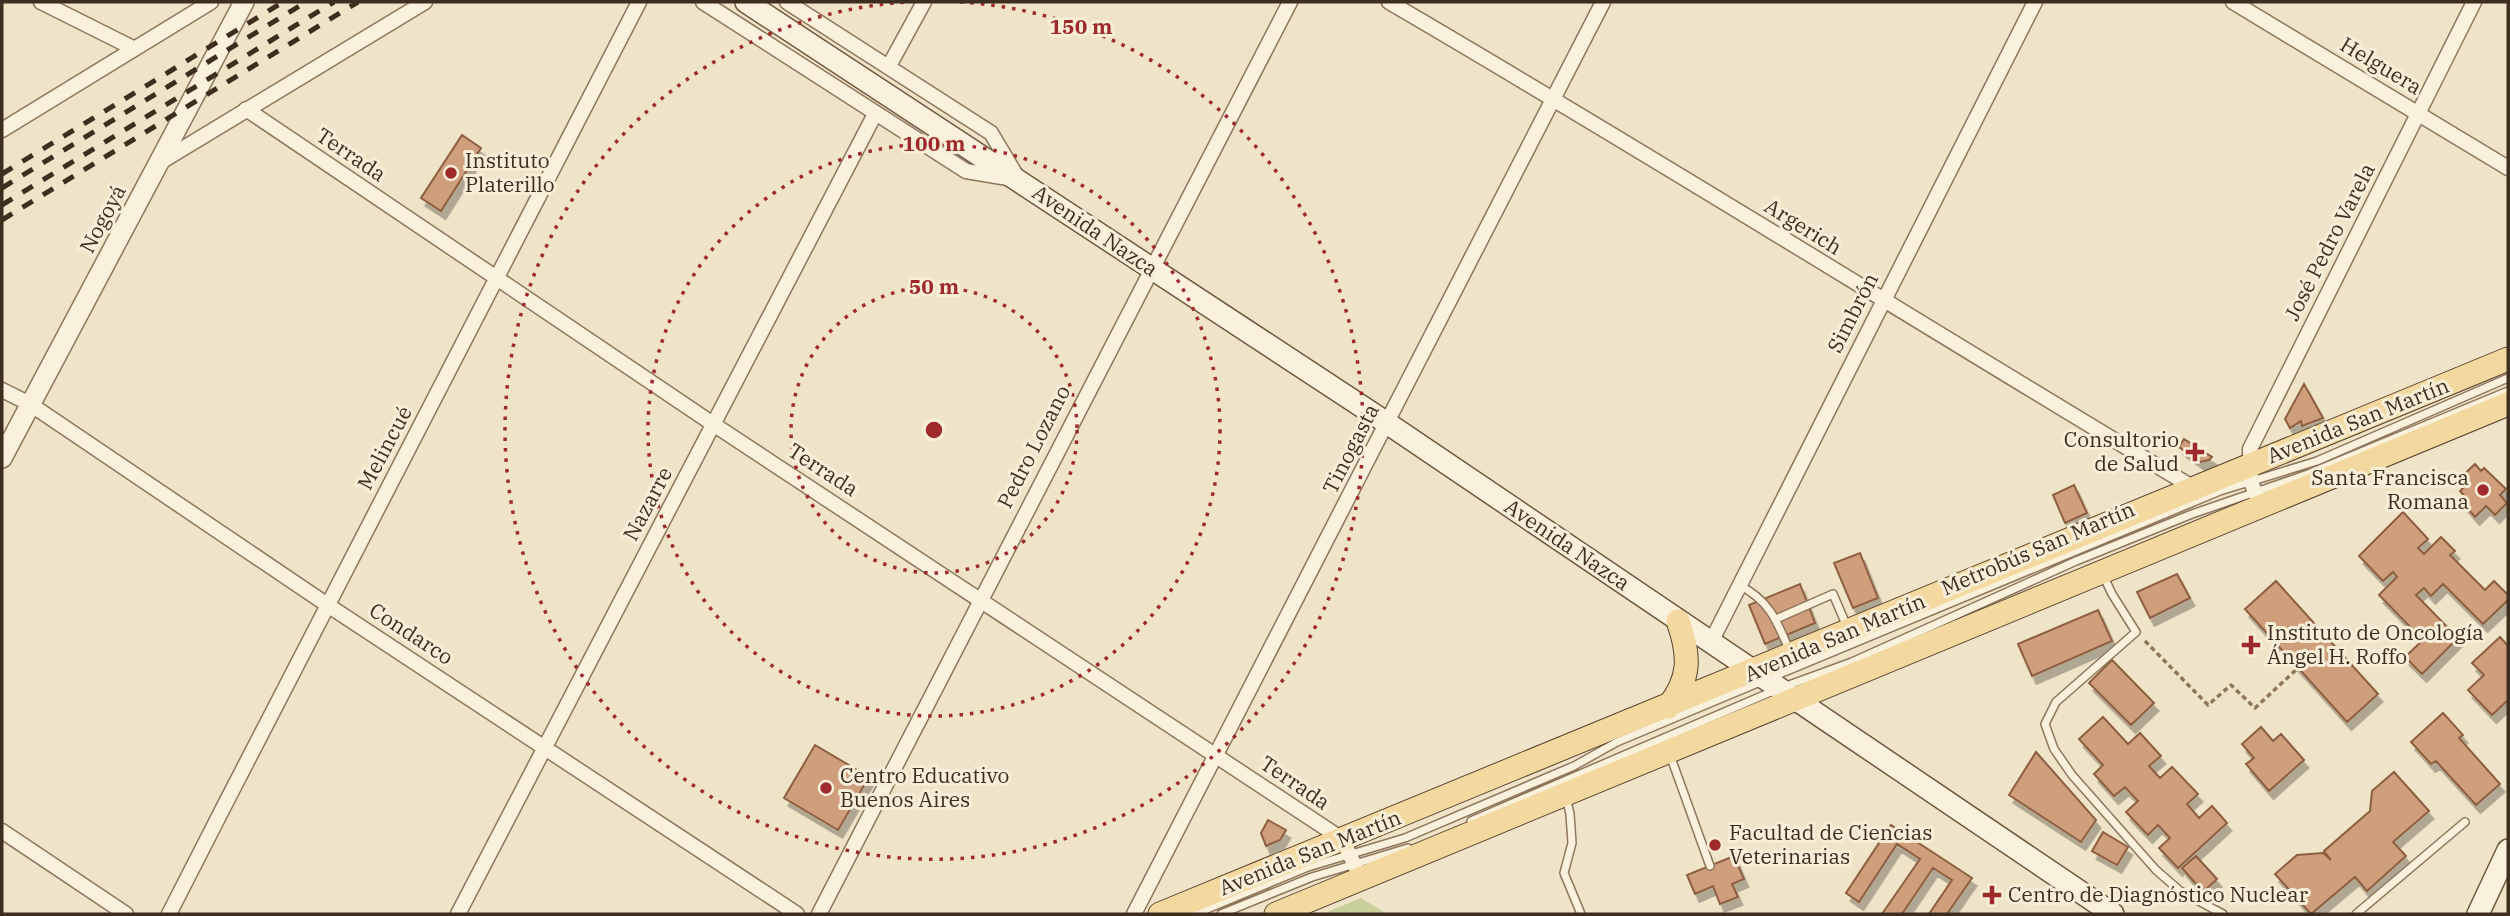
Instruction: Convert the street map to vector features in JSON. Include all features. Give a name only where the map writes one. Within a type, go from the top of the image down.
[{"type":"main road","name":"Avenida Nazca","points":[[746,2],[1387,424],[2113,914]]},
{"type":"main road","name":"Avenida San Martín","points":[[1276,914],[1352,859],[1668,707],[1772,685],[2102,571],[2254,486],[2508,359]]},
{"type":"main road","name":"Avenida San Martín","points":[[1160,914],[1564,794],[1668,751],[1772,685],[1792,656],[2194,488],[2254,486],[2508,404]]},
{"type":"main road","points":[[1668,707],[1685,681],[1689,664],[1678,621]]},
{"type":"main road","points":[[2478,914],[2508,850]]},
{"type":"street","points":[[41,2],[133,48]]},
{"type":"street","points":[[2,130],[211,2]]},
{"type":"street","name":"Nogoyá","points":[[2,458],[244,2]]},
{"type":"street","points":[[158,164],[425,2]]},
{"type":"street","name":"Melincué","points":[[169,914],[326,604],[499,280],[639,2]]},
{"type":"street","name":"Avenida Nazca","points":[[703,2],[966,171],[1018,179]]},
{"type":"street","name":"Avenida Nazca","points":[[787,2],[990,133],[1018,179]]},
{"type":"street","points":[[889,66],[923,2]]},
{"type":"street","name":"Pedro Lozano","points":[[819,914],[980,597],[1290,2]]},
{"type":"street","name":"Argerich","points":[[1389,2],[1554,98],[1882,302],[2194,488]]},
{"type":"street","name":"Tinogasta","points":[[1133,914],[1217,756],[1603,2]]},
{"type":"street","name":"Simbrón","points":[[1710,644],[2035,2]]},
{"type":"street","name":"Helguera","points":[[2232,2],[2508,168]]},
{"type":"street","name":"José Pedro Varela","points":[[2254,486],[2250,449],[2474,2]]},
{"type":"street","name":"Terrada","points":[[246,109],[713,424],[980,597],[1217,756],[1352,859]]},
{"type":"street","name":"Nazarre","points":[[458,914],[875,114]]},
{"type":"street","name":"Condarco","points":[[2,390],[30,404],[326,604],[797,914]]},
{"type":"street","points":[[2,831],[126,914]]},
{"type":"lane","name":"Metrobús San Martín","points":[[1221,914],[1574,766],[1617,742],[1772,685],[1852,662],[2508,378]]},
{"type":"lane","name":"Metrobús San Martín","points":[[1460,826],[1772,685],[2220,491],[2254,486],[2508,391]]},
{"type":"lane","points":[[2102,571],[2112,594],[2136,632],[2056,702],[2045,724],[2054,749],[2072,775],[2156,870],[2180,891],[2223,914]]},
{"type":"lane","points":[[1739,585],[1759,595],[1776,619],[1792,656]]},
{"type":"lane","points":[[1776,619],[1833,594],[1849,632]]},
{"type":"lane","points":[[1668,751],[1710,866]]},
{"type":"lane","points":[[1564,794],[1570,814],[1572,843],[1564,873],[1581,914]]},
{"type":"lane","points":[[2356,914],[2465,822]]},
{"type":"lane","name":"Metrobús San Martín","points":[[1195,914],[1308,867],[1422,842]]},
{"type":"path","points":[[2136,632],[2208,705],[2231,685],[2255,708],[2298,668]]},
{"type":"green space","points":[[1361,898],[1387,914],[1322,914]]},
{"type":"building","name":"Instituto Platerillo","points":[[462,135],[481,148],[441,211],[421,198]]},
{"type":"building","points":[[2304,384],[2323,418],[2302,426],[2301,421],[2290,428],[2285,419]]},
{"type":"building","name":"Consultorio de Salud","points":[[2184,439],[2212,457],[2200,462],[2179,447]]},
{"type":"building","name":"Santa Francisca Romana","points":[[2475,464],[2481,471],[2484,468],[2506,489],[2500,495],[2507,503],[2495,515],[2486,506],[2475,517],[2463,503],[2467,499],[2460,491],[2465,486],[2458,480]]},
{"type":"building","points":[[2074,485],[2087,513],[2065,523],[2053,495]]},
{"type":"building","points":[[2403,512],[2428,539],[2418,548],[2424,554],[2441,537],[2455,551],[2450,555],[2485,590],[2494,581],[2508,595],[2508,600],[2483,624],[2443,584],[2431,596],[2424,588],[2416,595],[2458,638],[2422,674],[2405,657],[2423,640],[2379,595],[2397,577],[2393,572],[2383,581],[2359,556]]},
{"type":"building","points":[[1860,553],[1878,598],[1853,608],[1834,563]]},
{"type":"building","points":[[2177,574],[2190,598],[2150,618],[2137,592]]},
{"type":"building","points":[[2276,581],[2378,694],[2347,722],[2245,609]]},
{"type":"building","points":[[1800,584],[1815,623],[1765,644],[1749,605]]},
{"type":"building","points":[[2098,610],[2112,641],[2032,676],[2018,644]]},
{"type":"building","points":[[2500,637],[2508,646],[2508,700],[2492,715],[2468,690],[2484,675],[2472,663]]},
{"type":"building","points":[[2112,660],[2154,703],[2131,725],[2089,683]]},
{"type":"building","points":[[2443,713],[2463,735],[2459,738],[2500,784],[2476,805],[2436,761],[2431,764],[2411,742]]},
{"type":"building","points":[[2103,717],[2128,744],[2140,733],[2161,756],[2149,766],[2160,778],[2172,767],[2198,794],[2187,804],[2199,818],[2212,806],[2227,823],[2178,868],[2159,848],[2170,838],[2158,825],[2148,835],[2126,812],[2138,801],[2125,787],[2114,796],[2094,774],[2103,765],[2079,739]]},
{"type":"building","points":[[2261,727],[2273,741],[2281,734],[2304,760],[2269,791],[2246,764],[2254,758],[2242,744]]},
{"type":"building","name":"Centro Educativo Buenos Aires","points":[[815,745],[869,777],[838,830],[784,798]]},
{"type":"building","points":[[2036,752],[2096,820],[2081,842],[2009,795]]},
{"type":"building","points":[[2394,772],[2429,811],[2393,842],[2406,856],[2367,891],[2355,877],[2311,914],[2275,874],[2297,855],[2323,853],[2331,860],[2324,851],[2370,811],[2372,791]]},
{"type":"building","points":[[1268,820],[1286,830],[1280,840],[1266,846],[1261,833]]},
{"type":"building","points":[[1891,825],[1972,878],[1947,914],[1929,914],[1952,880],[1933,868],[1902,914],[1882,914],[1920,859],[1897,844],[1859,902],[1846,893]]},
{"type":"building","points":[[2103,832],[2128,847],[2117,865],[2092,851]]},
{"type":"building","points":[[1734,856],[1744,879],[1732,884],[1738,897],[1720,904],[1713,886],[1695,894],[1687,875]]},
{"type":"building","points":[[2196,856],[2217,879],[2203,892],[2182,868]]},
{"type":"railway","points":[[2,174],[283,2]]},
{"type":"railway","points":[[2,188],[306,2]]},
{"type":"railway","points":[[2,205],[334,2]]},
{"type":"railway","points":[[2,220],[358,2]]},
{"type":"place","name":"Instituto Platerillo","points":[[451,173]]},
{"type":"place","name":"Consultorio de Salud","points":[[2195,452]]},
{"type":"place","name":"Santa Francisca Romana","points":[[2483,490]]},
{"type":"place","name":"Instituto de Oncología Ángel H. Roffo","points":[[2251,645]]},
{"type":"place","name":"Centro Educativo Buenos Aires","points":[[826,788]]},
{"type":"place","name":"Facultad de Ciencias Veterinarias","points":[[1715,845]]},
{"type":"place","name":"Centro de Diagnóstico Nuclear","points":[[1992,895]]}]
